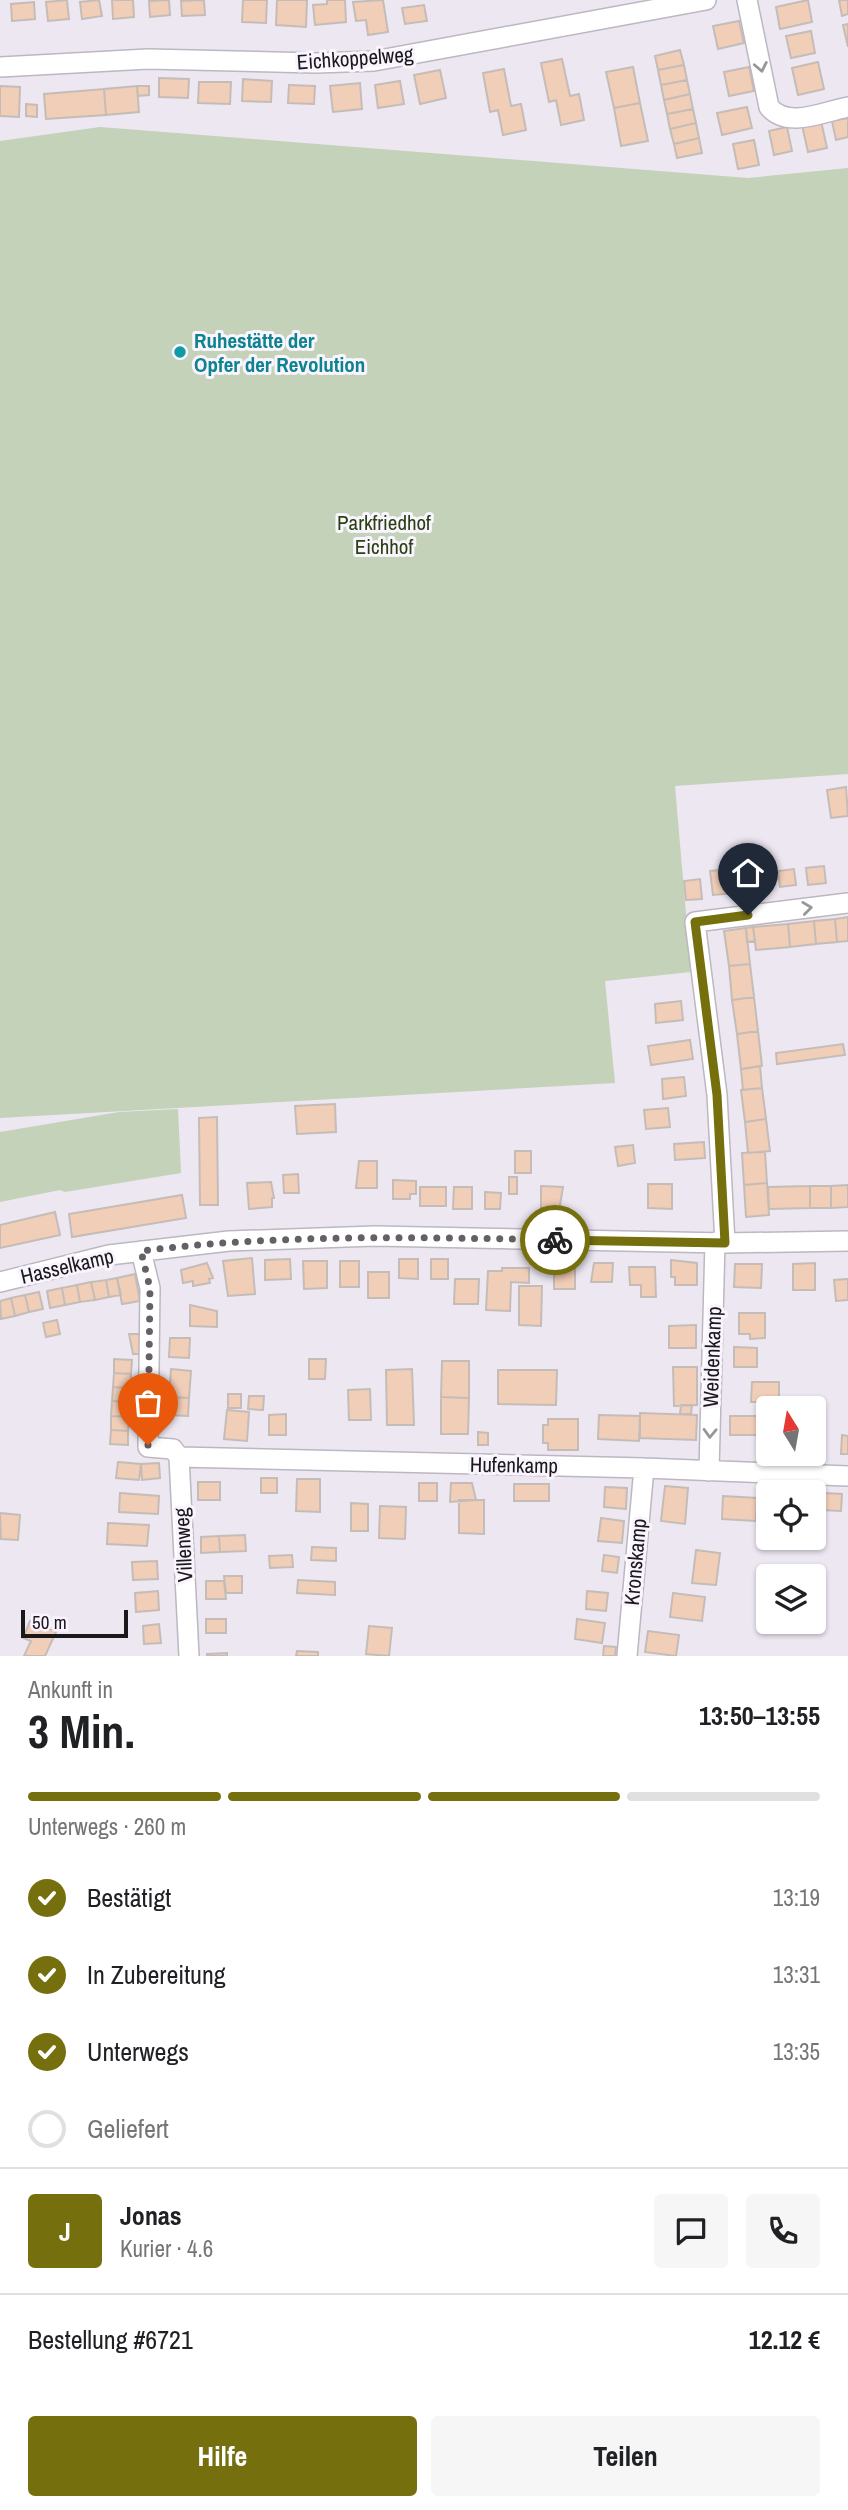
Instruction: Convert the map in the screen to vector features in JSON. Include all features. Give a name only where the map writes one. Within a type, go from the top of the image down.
[{"type":"street","name":"Eichkoppelweg","points":[[0,67],[148,60],[292,63],[374,61],[706,0]]},
{"type":"street","points":[[747,0],[769,107],[777,116],[791,119],[848,107]]},
{"type":"street","name":"Weidenkamp","points":[[709,1471],[720,1243],[717,1095],[695,922],[699,919],[848,903]]},
{"type":"street","name":"Hasselkamp","points":[[0,1282],[109,1255],[229,1241],[375,1236],[720,1243],[848,1241]]},
{"type":"street","points":[[141,1251],[150,1288],[148,1447],[173,1449],[179,1457]]},
{"type":"street","name":"Hufenkamp","points":[[179,1457],[644,1468],[848,1476]]},
{"type":"street","name":"Villenweg","points":[[179,1457],[189,1656]]},
{"type":"street","name":"Kronskamp","points":[[627,1656],[644,1468]]},
{"type":"green space","name":"Parkfriedhof Eichhof","points":[[100,127],[748,178],[848,168],[848,774],[675,786],[691,972],[605,981],[615,1083],[0,1118],[0,141]]},
{"type":"green space","points":[[178,1109],[181,1173],[65,1192],[60,1190],[0,1202],[0,1132],[119,1112]]},
{"type":"building","points":[[67,0],[69,19],[48,21],[46,2]]},
{"type":"building","points":[[99,0],[102,16],[82,19],[80,2]]},
{"type":"building","points":[[112,0],[133,0],[134,17],[113,19]]},
{"type":"building","points":[[169,0],[170,15],[150,17],[149,1]]},
{"type":"building","points":[[204,0],[205,15],[182,16],[181,1]]},
{"type":"building","points":[[243,0],[267,0],[266,23],[242,22]]},
{"type":"building","points":[[277,0],[307,0],[306,27],[276,25]]},
{"type":"building","points":[[327,0],[345,0],[346,22],[315,25],[313,5],[327,4]]},
{"type":"building","points":[[383,0],[388,32],[368,35],[366,20],[356,21],[353,2]]},
{"type":"building","points":[[808,0],[812,22],[780,29],[776,7]]},
{"type":"building","points":[[839,0],[848,0],[848,14],[842,16]]},
{"type":"building","points":[[34,2],[35,19],[12,21],[11,4]]},
{"type":"building","points":[[424,5],[427,21],[405,24],[402,8]]},
{"type":"building","points":[[739,21],[744,43],[718,49],[713,26]]},
{"type":"building","points":[[848,24],[848,47],[843,25]]},
{"type":"building","points":[[811,31],[815,53],[791,58],[786,36]]},
{"type":"building","points":[[680,50],[684,65],[658,70],[655,56]]},
{"type":"building","points":[[562,59],[570,96],[579,94],[584,120],[561,125],[556,100],[549,102],[541,63]]},
{"type":"building","points":[[818,62],[824,89],[798,95],[792,68]]},
{"type":"building","points":[[684,65],[687,80],[661,85],[658,70]]},
{"type":"building","points":[[633,67],[640,103],[614,108],[606,72]]},
{"type":"building","points":[[749,67],[754,91],[729,96],[724,72]]},
{"type":"building","points":[[504,69],[511,106],[521,104],[526,130],[503,135],[498,110],[490,112],[483,73]]},
{"type":"building","points":[[440,70],[446,98],[420,104],[414,75]]},
{"type":"building","points":[[159,78],[189,79],[188,98],[159,97]]},
{"type":"building","points":[[243,79],[272,81],[271,102],[242,101]]},
{"type":"building","points":[[687,80],[690,94],[664,100],[661,85]]},
{"type":"building","points":[[400,81],[404,104],[378,108],[375,85]]},
{"type":"building","points":[[199,82],[231,82],[230,104],[198,103]]},
{"type":"building","points":[[360,83],[362,109],[333,112],[330,86]]},
{"type":"building","points":[[289,85],[315,86],[314,104],[288,103]]},
{"type":"building","points":[[0,86],[20,87],[19,117],[0,116]]},
{"type":"building","points":[[137,86],[149,86],[149,95],[138,96]]},
{"type":"building","points":[[137,86],[139,112],[106,115],[104,89]]},
{"type":"building","points":[[104,89],[106,115],[46,119],[44,94]]},
{"type":"building","points":[[690,94],[693,109],[667,114],[664,100]]},
{"type":"building","points":[[640,103],[648,141],[621,146],[614,108]]},
{"type":"building","points":[[26,104],[37,105],[37,117],[26,116]]},
{"type":"building","points":[[747,107],[752,128],[722,135],[717,113]]},
{"type":"building","points":[[693,109],[696,123],[670,129],[667,114]]},
{"type":"building","points":[[848,118],[848,137],[836,140],[832,121]]},
{"type":"building","points":[[821,121],[827,148],[808,152],[802,125]]},
{"type":"building","points":[[696,123],[699,138],[674,144],[670,129]]},
{"type":"building","points":[[787,127],[792,151],[774,155],[769,131]]},
{"type":"building","points":[[699,138],[702,153],[677,158],[674,144]]},
{"type":"building","points":[[754,140],[759,165],[738,169],[733,144]]},
{"type":"building","points":[[846,787],[848,816],[831,818],[827,790]]},
{"type":"building","points":[[764,865],[767,890],[746,892],[743,867]]},
{"type":"building","points":[[824,866],[826,883],[808,885],[806,868]]},
{"type":"building","points":[[731,869],[734,893],[713,895],[710,871]]},
{"type":"building","points":[[794,869],[796,885],[780,887],[778,871]]},
{"type":"building","points":[[700,879],[702,899],[686,900],[684,881]]},
{"type":"building","points":[[848,917],[848,941],[837,942],[835,919]]},
{"type":"building","points":[[835,919],[837,942],[816,944],[814,921]]},
{"type":"building","points":[[814,921],[816,944],[790,947],[788,924]]},
{"type":"building","points":[[788,924],[790,947],[756,950],[753,927]]},
{"type":"building","points":[[753,927],[755,941],[747,942],[746,928]]},
{"type":"building","points":[[746,928],[750,964],[729,966],[724,931]]},
{"type":"building","points":[[750,964],[754,997],[732,1000],[729,966]]},
{"type":"building","points":[[754,997],[758,1031],[737,1034],[732,1000]]},
{"type":"building","points":[[681,1001],[683,1020],[656,1023],[655,1004]]},
{"type":"building","points":[[758,1031],[762,1066],[741,1069],[737,1034]]},
{"type":"building","points":[[690,1040],[693,1059],[651,1065],[648,1046]]},
{"type":"building","points":[[843,1044],[845,1055],[777,1064],[776,1053]]},
{"type":"building","points":[[760,1066],[762,1088],[743,1090],[741,1069]]},
{"type":"building","points":[[684,1077],[686,1096],[663,1099],[662,1079]]},
{"type":"building","points":[[762,1088],[766,1119],[745,1122],[741,1090]]},
{"type":"building","points":[[335,1104],[336,1132],[297,1134],[295,1106]]},
{"type":"building","points":[[668,1108],[670,1127],[646,1129],[644,1110]]},
{"type":"building","points":[[217,1117],[218,1205],[200,1205],[199,1118]]},
{"type":"building","points":[[766,1119],[770,1151],[748,1153],[745,1122]]},
{"type":"building","points":[[704,1142],[705,1158],[675,1160],[674,1144]]},
{"type":"building","points":[[633,1145],[635,1163],[618,1166],[615,1147]]},
{"type":"building","points":[[515,1151],[531,1151],[531,1173],[515,1173]]},
{"type":"building","points":[[765,1152],[767,1183],[744,1185],[742,1153]]},
{"type":"building","points":[[359,1161],[377,1161],[377,1188],[356,1188]]},
{"type":"building","points":[[298,1174],[299,1193],[284,1193],[283,1175]]},
{"type":"building","points":[[509,1177],[517,1177],[517,1194],[509,1194]]},
{"type":"building","points":[[393,1180],[416,1181],[416,1194],[410,1194],[410,1199],[393,1199]]},
{"type":"building","points":[[271,1182],[274,1198],[272,1207],[249,1209],[247,1183]]},
{"type":"building","points":[[767,1183],[769,1215],[746,1217],[744,1185]]},
{"type":"building","points":[[648,1184],[672,1184],[672,1209],[648,1208]]},
{"type":"building","points":[[848,1185],[848,1207],[831,1208],[831,1186]]},
{"type":"building","points":[[541,1186],[563,1187],[559,1211],[541,1211]]},
{"type":"building","points":[[810,1186],[810,1208],[769,1209],[768,1187]]},
{"type":"building","points":[[810,1186],[831,1186],[831,1208],[810,1208]]},
{"type":"building","points":[[420,1187],[446,1187],[446,1206],[420,1206]]},
{"type":"building","points":[[454,1187],[472,1187],[472,1209],[453,1209]]},
{"type":"building","points":[[485,1192],[501,1193],[500,1209],[485,1209]]},
{"type":"building","points":[[182,1195],[186,1218],[72,1237],[69,1214]]},
{"type":"building","points":[[55,1212],[60,1235],[0,1248],[0,1225]]},
{"type":"building","points":[[252,1258],[255,1294],[228,1296],[223,1261]]},
{"type":"building","points":[[290,1259],[291,1279],[265,1280],[265,1260]]},
{"type":"building","points":[[399,1259],[418,1259],[418,1279],[399,1278]]},
{"type":"building","points":[[431,1259],[448,1259],[448,1279],[431,1279]]},
{"type":"building","points":[[671,1260],[697,1263],[697,1285],[675,1285],[675,1277],[671,1277]]},
{"type":"building","points":[[303,1261],[327,1261],[327,1288],[304,1289]]},
{"type":"building","points":[[340,1261],[359,1261],[359,1287],[340,1287]]},
{"type":"building","points":[[554,1261],[575,1262],[575,1289],[554,1289]]},
{"type":"building","points":[[207,1263],[213,1278],[209,1279],[210,1283],[193,1286],[193,1281],[183,1283],[181,1270]]},
{"type":"building","points":[[594,1263],[613,1263],[612,1282],[591,1282]]},
{"type":"building","points":[[815,1263],[815,1290],[793,1290],[793,1264]]},
{"type":"building","points":[[735,1264],[762,1264],[761,1288],[734,1287]]},
{"type":"building","points":[[629,1267],[655,1267],[656,1297],[641,1297],[641,1285],[630,1285]]},
{"type":"building","points":[[502,1268],[529,1268],[529,1283],[511,1282],[510,1311],[486,1310],[488,1271],[502,1271]]},
{"type":"building","points":[[368,1272],[389,1272],[389,1298],[368,1298]]},
{"type":"building","points":[[135,1274],[140,1301],[122,1304],[117,1278]]},
{"type":"building","points":[[117,1278],[121,1295],[109,1297],[106,1280]]},
{"type":"building","points":[[455,1279],[479,1279],[478,1304],[454,1304]]},
{"type":"building","points":[[848,1279],[848,1300],[836,1301],[834,1280]]},
{"type":"building","points":[[106,1280],[109,1297],[95,1300],[91,1282]]},
{"type":"building","points":[[91,1282],[95,1300],[80,1302],[77,1285]]},
{"type":"building","points":[[77,1285],[80,1302],[65,1305],[62,1288]]},
{"type":"building","points":[[519,1286],[542,1286],[541,1326],[519,1325]]},
{"type":"building","points":[[62,1288],[65,1305],[50,1308],[47,1291]]},
{"type":"building","points":[[39,1292],[43,1309],[29,1312],[25,1295]]},
{"type":"building","points":[[25,1295],[29,1312],[15,1316],[11,1298]]},
{"type":"building","points":[[11,1298],[15,1316],[1,1319],[0,1301]]},
{"type":"building","points":[[190,1305],[217,1311],[217,1327],[190,1326]]},
{"type":"building","points":[[739,1313],[765,1313],[765,1338],[750,1339],[750,1334],[739,1334]]},
{"type":"building","points":[[57,1320],[60,1334],[46,1337],[43,1323]]},
{"type":"building","points":[[696,1325],[696,1348],[669,1348],[669,1326]]},
{"type":"building","points":[[129,1334],[143,1334],[142,1354],[133,1354]]},
{"type":"building","points":[[170,1338],[190,1338],[189,1358],[169,1357]]},
{"type":"building","points":[[734,1347],[757,1348],[757,1367],[734,1367]]},
{"type":"building","points":[[114,1359],[132,1360],[131,1374],[114,1373]]},
{"type":"building","points":[[309,1359],[326,1359],[325,1379],[309,1379]]},
{"type":"building","points":[[442,1361],[469,1361],[469,1398],[441,1397]]},
{"type":"building","points":[[673,1367],[697,1367],[697,1405],[674,1406]]},
{"type":"building","points":[[171,1369],[191,1371],[189,1398],[169,1397]]},
{"type":"building","points":[[412,1369],[414,1425],[387,1425],[386,1370]]},
{"type":"building","points":[[498,1370],[557,1370],[556,1405],[498,1404]]},
{"type":"building","points":[[114,1373],[131,1374],[131,1388],[113,1387]]},
{"type":"building","points":[[752,1382],[779,1382],[779,1396],[756,1396],[756,1402],[751,1402]]},
{"type":"building","points":[[113,1387],[131,1388],[130,1402],[112,1401]]},
{"type":"building","points":[[370,1389],[371,1420],[349,1420],[348,1390]]},
{"type":"building","points":[[228,1394],[241,1394],[241,1408],[228,1408]]},
{"type":"building","points":[[249,1396],[264,1396],[263,1410],[248,1409]]},
{"type":"building","points":[[169,1397],[189,1398],[188,1416],[168,1415]]},
{"type":"building","points":[[441,1397],[469,1398],[468,1434],[441,1434]]},
{"type":"building","points":[[112,1401],[130,1402],[129,1417],[111,1416]]},
{"type":"building","points":[[681,1405],[692,1405],[691,1414],[680,1414]]},
{"type":"building","points":[[227,1410],[249,1412],[247,1441],[224,1439]]},
{"type":"building","points":[[640,1413],[697,1415],[696,1440],[640,1438]]},
{"type":"building","points":[[286,1414],[286,1435],[269,1435],[269,1415]]},
{"type":"building","points":[[599,1415],[640,1416],[639,1441],[598,1439]]},
{"type":"building","points":[[111,1416],[129,1417],[128,1431],[111,1430]]},
{"type":"building","points":[[730,1416],[756,1416],[756,1435],[730,1435]]},
{"type":"building","points":[[548,1419],[578,1419],[578,1450],[548,1450],[548,1443],[543,1443],[543,1425],[548,1425]]},
{"type":"building","points":[[111,1430],[128,1431],[128,1445],[110,1444]]},
{"type":"building","points":[[478,1432],[488,1433],[488,1445],[478,1445]]},
{"type":"building","points":[[842,1435],[848,1436],[848,1454],[841,1454]]},
{"type":"building","points":[[118,1462],[141,1464],[139,1480],[116,1478]]},
{"type":"building","points":[[159,1463],[160,1478],[142,1480],[141,1464]]},
{"type":"building","points":[[261,1478],[277,1478],[277,1493],[261,1493]]},
{"type":"building","points":[[297,1479],[320,1479],[320,1512],[296,1511]]},
{"type":"building","points":[[198,1482],[220,1482],[220,1500],[198,1500]]},
{"type":"building","points":[[419,1483],[437,1483],[437,1501],[419,1501]]},
{"type":"building","points":[[451,1483],[472,1483],[476,1500],[450,1502]]},
{"type":"building","points":[[514,1484],[549,1484],[549,1501],[514,1501]]},
{"type":"building","points":[[665,1486],[688,1488],[685,1524],[661,1521]]},
{"type":"building","points":[[605,1487],[627,1488],[626,1509],[604,1507]]},
{"type":"building","points":[[120,1493],[159,1496],[158,1514],[119,1512]]},
{"type":"building","points":[[826,1493],[842,1494],[841,1511],[826,1510]]},
{"type":"building","points":[[723,1496],[756,1498],[756,1521],[722,1519]]},
{"type":"building","points":[[459,1500],[484,1500],[484,1534],[459,1533]]},
{"type":"building","points":[[351,1503],[368,1504],[368,1531],[351,1531]]},
{"type":"building","points":[[380,1506],[406,1507],[405,1539],[379,1538]]},
{"type":"building","points":[[0,1513],[20,1515],[18,1540],[1,1539]]},
{"type":"building","points":[[601,1518],[624,1521],[622,1543],[598,1541]]},
{"type":"building","points":[[108,1523],[149,1525],[147,1546],[107,1544]]},
{"type":"building","points":[[245,1535],[246,1551],[220,1552],[219,1536]]},
{"type":"building","points":[[219,1536],[220,1552],[201,1553],[201,1537]]},
{"type":"building","points":[[312,1547],[336,1548],[336,1561],[311,1560]]},
{"type":"building","points":[[696,1550],[720,1553],[716,1585],[692,1583]]},
{"type":"building","points":[[292,1555],[293,1567],[270,1568],[269,1556]]},
{"type":"building","points":[[604,1555],[619,1557],[617,1573],[602,1571]]},
{"type":"building","points":[[157,1561],[158,1579],[133,1580],[132,1562]]},
{"type":"building","points":[[224,1576],[242,1576],[242,1593],[226,1593]]},
{"type":"building","points":[[298,1580],[335,1582],[335,1595],[297,1593]]},
{"type":"building","points":[[206,1581],[224,1581],[226,1599],[206,1599]]},
{"type":"building","points":[[158,1591],[159,1610],[136,1612],[135,1593]]},
{"type":"building","points":[[587,1591],[608,1593],[606,1611],[586,1609]]},
{"type":"building","points":[[673,1593],[705,1597],[702,1621],[670,1617]]},
{"type":"building","points":[[206,1619],[226,1619],[226,1633],[206,1633]]},
{"type":"building","points":[[577,1619],[605,1623],[602,1643],[575,1639]]},
{"type":"building","points":[[30,1621],[56,1632],[45,1656],[24,1656],[31,1641],[23,1638]]},
{"type":"building","points":[[159,1624],[161,1643],[144,1644],[143,1626]]},
{"type":"building","points":[[369,1626],[392,1628],[389,1656],[366,1654]]},
{"type":"building","points":[[648,1631],[679,1635],[676,1656],[645,1652]]},
{"type":"building","points":[[604,1646],[616,1647],[615,1656],[603,1656]]},
{"type":"building","points":[[297,1651],[318,1652],[318,1656],[296,1656]]},
{"type":"building","points":[[227,1653],[227,1656],[207,1656],[207,1654]]},
{"type":"way so far","points":[[148,1445],[150,1288],[141,1251],[229,1241],[375,1236],[555,1240]]},
{"type":"place","name":"Ruhestätte der Opfer der Revolution","points":[[180,352]]},
{"type":"route","points":[[555,1240],[725,1243],[717,1095],[695,922],[699,919],[748,915]]}]
